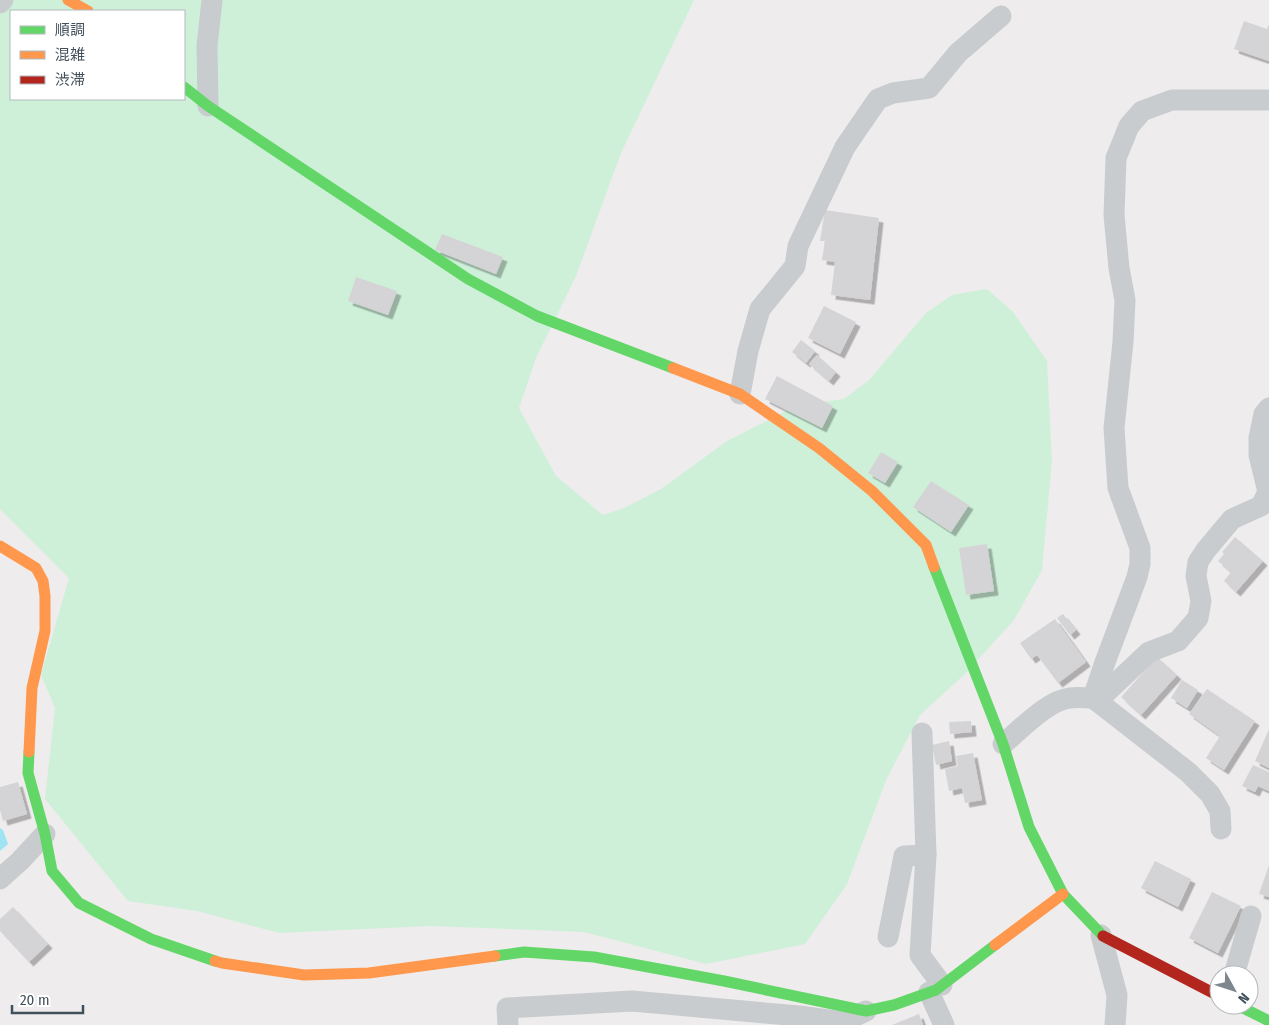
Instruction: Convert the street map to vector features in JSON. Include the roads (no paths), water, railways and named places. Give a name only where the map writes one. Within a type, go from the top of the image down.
[{"type":"street","points":[[0,3],[3,0]]},
{"type":"street","points":[[68,0],[86,10]]},
{"type":"street","points":[[208,106],[208,46],[212,0]]},
{"type":"street","points":[[740,394],[748,351],[760,309],[795,266],[798,246],[840,156],[878,99],[893,93],[929,88],[958,53],[1001,16]]},
{"type":"street","points":[[185,88],[208,106],[453,269],[536,316],[740,394],[819,448],[872,490],[926,545],[1003,744],[1028,827],[1063,894],[1101,936],[1209,991]]},
{"type":"street","points":[[1095,700],[1104,664],[1137,577],[1140,564],[1140,548],[1118,488],[1114,428],[1123,342],[1125,300],[1119,268],[1114,215],[1116,158],[1129,126],[1142,111],[1172,100],[1269,100]]},
{"type":"street","points":[[1095,700],[1149,652],[1178,641],[1198,618],[1201,602],[1196,576],[1198,562],[1232,519],[1262,506],[1268,492],[1259,455],[1259,438],[1264,414],[1269,408]]},
{"type":"street","points":[[0,546],[36,568],[43,581],[45,631],[32,688],[28,773],[45,834],[52,871],[79,903],[151,940],[222,963],[304,976],[369,972],[524,952],[542,953],[594,957],[724,981],[866,1011]]},
{"type":"street","points":[[1003,744],[1058,701],[1069,698],[1095,700],[1188,772],[1210,794],[1220,810],[1221,828]]},
{"type":"street","points":[[922,733],[926,855],[920,955],[935,989],[944,1025]]},
{"type":"street","points":[[0,879],[45,834]]},
{"type":"street","points":[[888,937],[904,856],[926,855]]},
{"type":"street","points":[[508,1025],[507,1008],[632,1001],[714,1016],[799,1016],[843,1022],[866,1011],[894,1005],[935,989],[1063,894]]},
{"type":"street","points":[[1237,965],[1251,916]]},
{"type":"street","points":[[1101,936],[1116,995],[1115,1025]]},
{"type":"street","points":[[1257,1015],[1269,1021]]},
{"type":"water","points":[[0,828],[3,830],[8,844],[0,851]]}]
